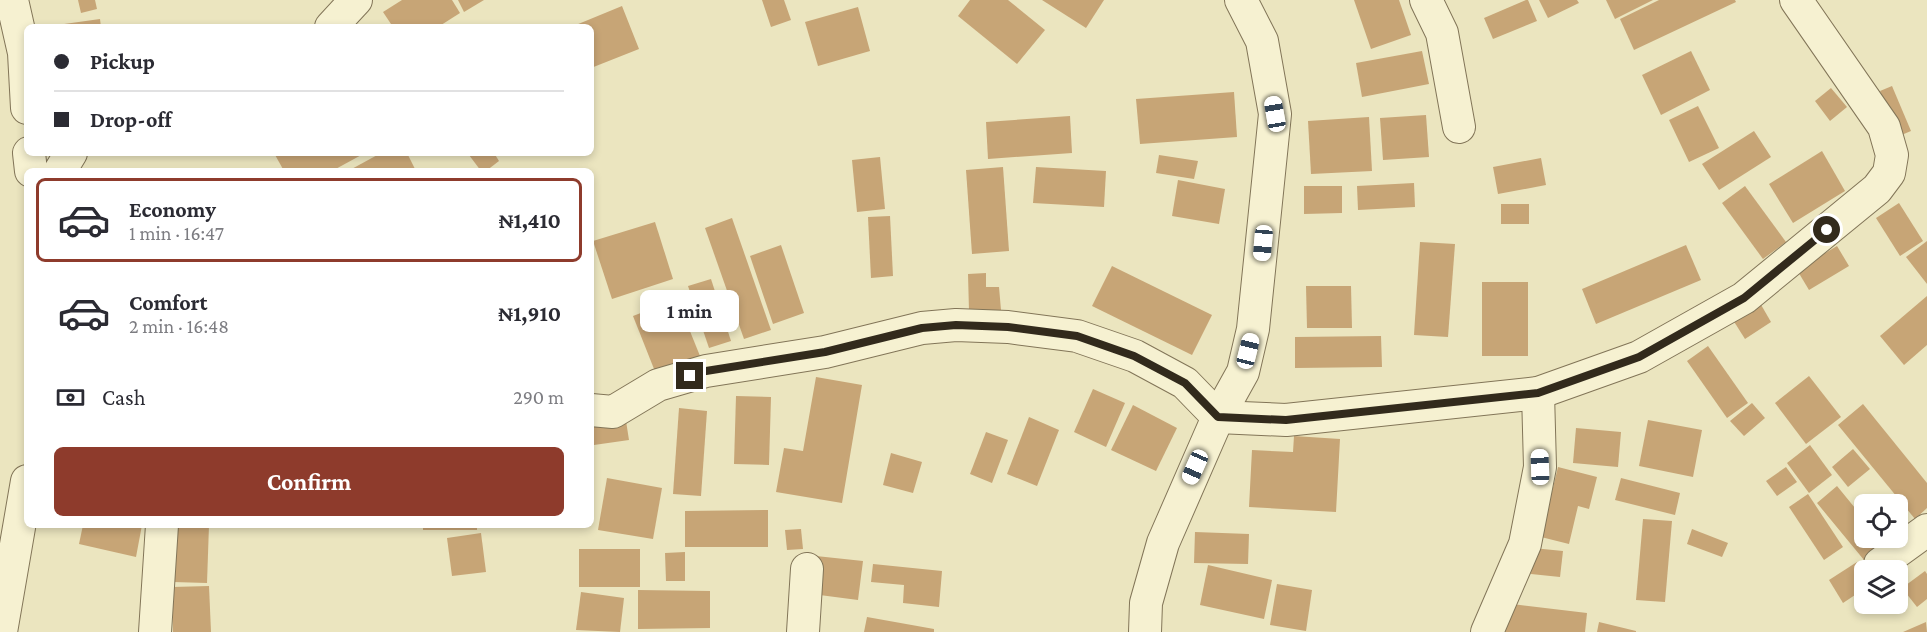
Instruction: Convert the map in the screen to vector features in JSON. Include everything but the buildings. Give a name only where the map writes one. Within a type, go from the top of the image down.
[{"type":"street","points":[[12,0],[24,53],[18,93]]},
{"type":"street","points":[[334,24],[356,0]]},
{"type":"street","points":[[1145,632],[1146,603],[1163,543],[1218,417],[1243,372],[1253,329],[1275,114],[1262,41],[1241,0]]},
{"type":"street","points":[[1426,0],[1442,33],[1459,127]]},
{"type":"street","points":[[594,410],[613,412],[658,385],[706,371],[825,352],[922,328],[956,325],[1008,327],[1077,336],[1134,356],[1185,383],[1218,417],[1286,420],[1538,393],[1639,357],[1744,298],[1876,189],[1889,173],[1892,155],[1884,127],[1806,3]]},
{"type":"street","points":[[1487,632],[1525,544],[1540,467],[1538,393]]},
{"type":"street","points":[[1,632],[24,498]]},
{"type":"street","points":[[155,632],[162,528]]},
{"type":"street","points":[[1886,560],[1927,531]]},
{"type":"street","points":[[803,632],[807,569]]},
{"type":"route","points":[[690,376],[706,371],[825,352],[922,328],[956,325],[1008,327],[1077,336],[1134,356],[1185,383],[1218,417],[1286,420],[1538,393],[1639,357],[1744,298],[1827,230]]}]
